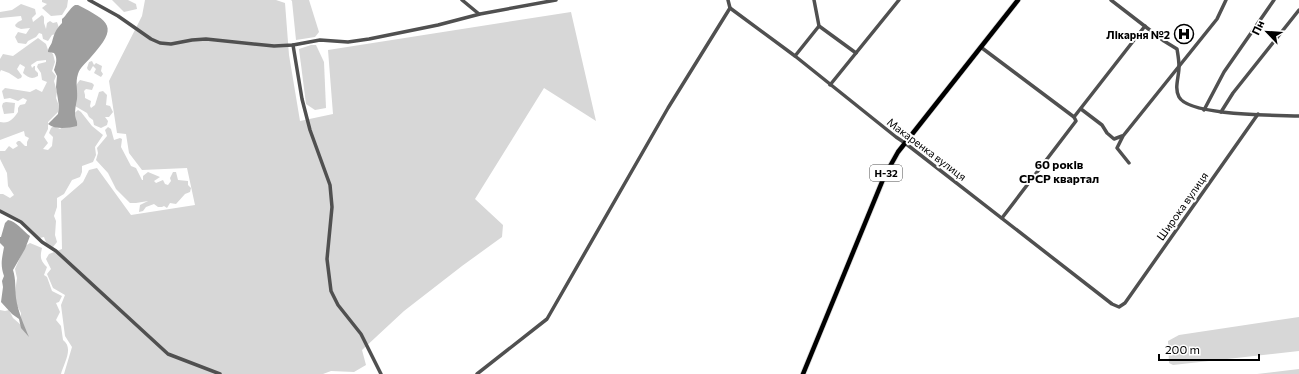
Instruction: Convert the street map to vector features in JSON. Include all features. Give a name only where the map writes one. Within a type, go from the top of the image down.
[{"type":"main road","name":"Н-32","points":[[803,374],[884,178],[898,152],[982,48],[1018,0]]},
{"type":"street","points":[[89,0],[118,16],[151,39],[160,43],[171,44],[206,39],[274,46],[293,45],[320,40],[348,42],[368,39],[438,25],[479,14],[556,0]]},
{"type":"street","points":[[462,0],[479,14]]},
{"type":"street","points":[[477,374],[547,319],[668,108],[730,8],[728,0]]},
{"type":"street","points":[[814,0],[819,26],[856,53]]},
{"type":"street","points":[[830,85],[899,0]]},
{"type":"street","points":[[1111,0],[1117,2],[1144,26],[1164,41],[1177,48],[1179,66],[1177,86],[1179,98],[1188,105],[1204,110],[1221,112],[1299,116]]},
{"type":"street","points":[[1129,164],[1117,148],[1123,136],[1217,19],[1226,0]]},
{"type":"street","points":[[1204,110],[1224,72],[1274,0]]},
{"type":"street","name":"Макаренка вулиця","points":[[730,8],[795,56],[896,137],[906,143],[1112,304],[1119,307]]},
{"type":"street","points":[[1221,112],[1233,93],[1299,10]]},
{"type":"street","points":[[795,56],[819,26]]},
{"type":"street","points":[[1074,117],[1144,26]]},
{"type":"street","points":[[293,45],[302,99],[310,130],[330,185],[332,207],[327,259],[331,291],[338,305],[361,334],[381,374]]},
{"type":"street","points":[[982,48],[1074,117],[1076,121],[1002,218]]},
{"type":"street","points":[[1080,109],[1102,125],[1114,140],[1123,136]]},
{"type":"street","name":"Широка вулиця","points":[[1119,307],[1125,303],[1258,114]]},
{"type":"street","points":[[0,211],[21,222],[168,354],[220,374]]},
{"type":"shaded area","points":[[42,0],[68,0],[67,7],[62,15],[51,16],[42,8],[47,4],[42,2]]},
{"type":"shaded area","points":[[112,0],[128,0],[136,4],[137,9],[124,12]]},
{"type":"shaded area","points":[[145,0],[276,0],[285,3],[289,55],[300,121],[333,114],[328,50],[571,12],[596,121],[544,88],[475,199],[503,225],[502,237],[404,311],[362,350],[366,365],[354,372],[331,371],[323,374],[64,374],[72,347],[65,336],[61,305],[65,295],[53,288],[47,274],[51,269],[46,259],[49,254],[62,249],[61,201],[83,182],[89,170],[97,168],[131,215],[195,205],[187,168],[142,170],[129,153],[126,134],[117,133],[109,81],[142,16]]},
{"type":"shaded area","points":[[291,0],[309,0],[319,32],[315,37],[296,40]]},
{"type":"shaded area","points":[[21,4],[35,9],[36,14],[32,18],[33,22],[42,15],[44,17],[46,29],[47,23],[50,21],[53,23],[57,22],[59,28],[56,34],[52,35],[48,41],[43,39],[42,34],[39,33],[26,44],[18,43],[15,37],[18,32],[26,34],[30,28],[21,29],[16,27],[15,25],[22,20],[21,16],[0,18],[0,12],[12,10]]},
{"type":"shaded area","points":[[75,5],[89,11],[104,21],[108,31],[100,47],[82,67],[78,74],[77,99],[75,108],[77,126],[58,128],[48,124],[58,114],[59,106],[56,87],[57,76],[54,70],[56,57],[54,53],[48,52],[48,50],[58,27],[62,23],[62,19]]},
{"type":"shaded area","points":[[38,38],[46,44],[48,50],[53,54],[55,62],[52,71],[56,76],[54,81],[57,92],[56,98],[59,106],[58,112],[48,122],[48,129],[44,137],[48,143],[43,149],[48,150],[52,146],[53,137],[49,133],[51,128],[54,126],[60,129],[78,110],[92,126],[103,135],[95,147],[96,155],[93,162],[82,166],[80,177],[72,180],[64,194],[57,198],[57,207],[54,216],[56,221],[55,235],[57,242],[53,247],[47,245],[44,237],[40,238],[16,219],[0,213],[0,194],[10,198],[14,195],[8,186],[7,173],[0,159],[0,151],[5,151],[9,146],[13,149],[18,146],[16,143],[18,141],[27,146],[29,138],[25,136],[24,131],[0,140],[0,122],[8,122],[12,119],[18,112],[20,105],[25,104],[27,100],[23,98],[18,101],[10,98],[4,99],[2,91],[5,88],[30,92],[36,89],[42,92],[47,82],[42,80],[41,73],[37,67],[38,64],[46,62],[46,60],[37,61],[31,65],[32,68],[35,66],[35,70],[38,73],[38,76],[33,78],[28,77],[23,73],[25,67],[20,64],[17,69],[22,76],[18,79],[9,73],[1,70],[0,72],[0,59],[3,54],[13,56]]},
{"type":"shaded area","points":[[316,45],[324,62],[326,108],[315,110],[306,104],[299,49]]},
{"type":"shaded area","points":[[92,61],[94,65],[96,63],[102,66],[101,71],[103,74],[101,77],[94,73],[96,69],[93,66],[90,71],[88,70],[87,68],[89,62]]},
{"type":"shaded area","points":[[80,80],[92,83],[94,85],[92,90],[86,89],[84,91],[85,98],[91,101],[91,108],[95,105],[99,92],[103,91],[107,95],[106,105],[110,106],[113,112],[109,117],[105,117],[108,121],[107,125],[101,128],[94,125],[93,120],[87,113],[75,106],[75,89]]},
{"type":"shaded area","points":[[3,103],[15,103],[14,113],[4,114],[2,106]]},
{"type":"shaded area","points":[[108,127],[111,129],[114,140],[120,138],[122,139],[121,147],[131,166],[136,168],[142,180],[143,176],[148,172],[160,177],[154,181],[156,183],[163,180],[165,184],[168,185],[171,181],[170,178],[173,172],[176,172],[178,180],[188,181],[188,185],[191,188],[190,192],[185,194],[176,204],[170,203],[167,208],[164,206],[158,207],[154,204],[139,212],[140,205],[148,201],[130,203],[116,189],[108,173],[96,160],[98,153],[97,148],[107,136],[105,130]]},
{"type":"shaded area","points":[[8,220],[17,224],[30,236],[25,249],[13,270],[17,303],[21,318],[29,337],[21,328],[19,319],[1,302],[3,287],[2,281],[4,276],[2,258],[4,247],[0,243],[0,237],[5,223]]},
{"type":"shaded area","points":[[30,243],[42,248],[41,258],[47,267],[44,275],[47,277],[52,291],[62,296],[59,302],[56,303],[60,312],[56,320],[61,326],[63,340],[68,347],[68,351],[61,374],[0,374],[0,310],[9,310],[13,318],[21,325],[21,313],[14,300],[17,278],[15,269],[25,246]]},
{"type":"shaded area","points":[[1299,317],[1299,351],[1173,365],[1169,363],[1168,341],[1179,335]]},
{"type":"shaded area","points":[[1299,369],[1299,374],[1257,374]]},
{"type":"place","name":"Лікарня №2","points":[[1184,34]]},
{"type":"district","name":"60 років СРСР квартал","points":[[1059,171]]}]
